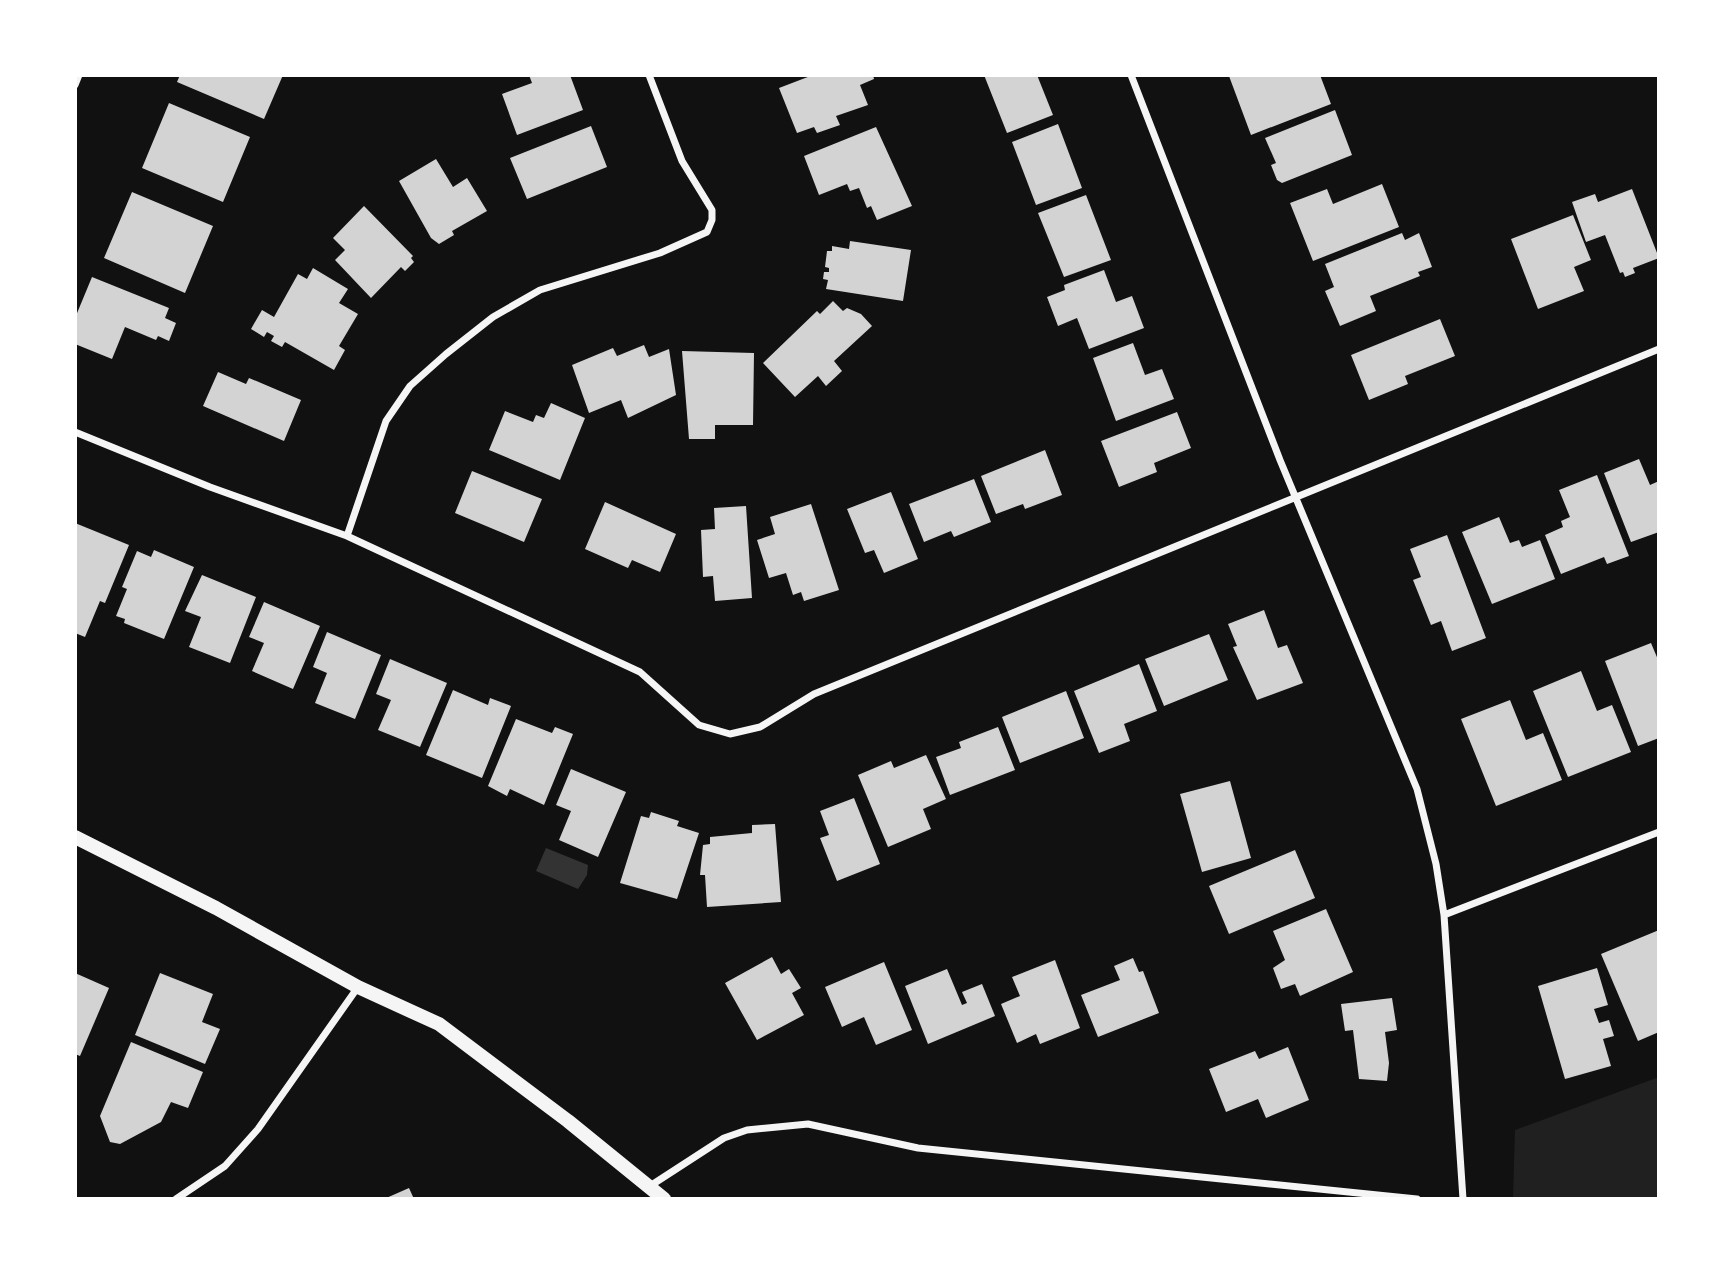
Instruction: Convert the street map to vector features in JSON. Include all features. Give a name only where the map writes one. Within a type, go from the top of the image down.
[{"type":"main road","points":[[75,837],[216,908],[358,987],[439,1024],[650,1185],[664,1199]]},
{"type":"street","points":[[75,85],[79,75]]},
{"type":"street","points":[[347,536],[386,421],[410,386],[446,354],[493,317],[540,290],[660,253],[707,232],[712,220],[712,210],[682,162],[649,75]]},
{"type":"street","points":[[1131,75],[1295,496],[1320,549],[1417,789],[1434,854],[1444,915],[1463,1199]]},
{"type":"street","points":[[75,432],[210,487],[347,536],[640,673],[699,725],[730,734],[760,727],[814,694],[1659,349]]},
{"type":"street","points":[[1444,915],[1659,832]]},
{"type":"street","points":[[176,1199],[225,1166],[258,1129],[358,987]]},
{"type":"street","points":[[650,1185],[724,1138],[747,1130],[808,1124],[918,1148],[1417,1199]]},
{"type":"shaded area","points":[[546,848],[588,865],[587,875],[578,889],[536,871]]},
{"type":"shaded area","points":[[1659,1077],[1659,1199],[1513,1199],[1515,1130]]},
{"type":"building","points":[[180,75],[283,75],[264,119],[177,82]]},
{"type":"building","points":[[529,75],[570,75],[583,110],[517,135],[502,94],[532,83]]},
{"type":"building","points":[[813,75],[873,75],[874,79],[860,85],[868,105],[836,116],[840,125],[817,133],[814,127],[797,133],[779,88]]},
{"type":"building","points":[[984,75],[1037,75],[1053,115],[1007,133]]},
{"type":"building","points":[[1320,75],[1331,104],[1251,135],[1229,76]]},
{"type":"building","points":[[169,103],[250,137],[223,202],[142,168]]},
{"type":"building","points":[[1335,110],[1352,155],[1282,183],[1277,180],[1271,165],[1276,163],[1265,138]]},
{"type":"building","points":[[1058,124],[1082,188],[1036,205],[1012,142]]},
{"type":"building","points":[[591,126],[607,167],[527,199],[510,158]]},
{"type":"building","points":[[876,127],[912,206],[877,220],[871,206],[867,208],[859,188],[850,191],[847,184],[819,195],[804,156]]},
{"type":"building","points":[[436,159],[453,187],[467,178],[487,211],[452,231],[454,235],[439,244],[431,238],[399,181]]},
{"type":"building","points":[[1382,184],[1399,227],[1313,261],[1290,203],[1327,189],[1333,204]]},
{"type":"building","points":[[1632,189],[1659,258],[1633,268],[1635,273],[1625,277],[1623,272],[1620,273],[1605,235],[1586,242],[1572,202],[1595,194],[1598,202]]},
{"type":"building","points":[[132,192],[213,226],[185,293],[104,258]]},
{"type":"building","points":[[1086,195],[1111,260],[1064,277],[1038,213]]},
{"type":"building","points":[[364,206],[413,256],[411,258],[414,262],[405,271],[401,267],[371,298],[335,260],[345,250],[333,238]]},
{"type":"building","points":[[1573,215],[1591,260],[1574,267],[1584,291],[1538,309],[1511,239]]},
{"type":"building","points":[[1402,233],[1405,240],[1419,233],[1432,267],[1418,272],[1420,276],[1370,296],[1376,311],[1340,326],[1325,291],[1334,287],[1325,264]]},
{"type":"building","points":[[850,241],[911,250],[903,301],[826,289],[828,280],[823,279],[824,272],[829,272],[829,268],[825,267],[827,251],[832,251],[832,246],[849,249]]},
{"type":"building","points":[[313,268],[348,289],[339,303],[358,314],[339,346],[345,350],[334,370],[285,342],[282,347],[271,341],[274,336],[267,332],[264,337],[251,329],[262,310],[274,317],[298,274],[307,279]]},
{"type":"building","points":[[1104,270],[1116,302],[1132,296],[1144,328],[1089,349],[1077,318],[1058,326],[1047,297],[1065,290],[1064,285]]},
{"type":"building","points":[[92,277],[169,308],[165,318],[176,323],[169,341],[158,336],[156,340],[125,327],[112,359],[75,344],[75,318]]},
{"type":"building","points":[[833,301],[843,311],[847,308],[861,314],[872,326],[834,361],[842,371],[826,386],[818,376],[795,397],[763,363],[817,311],[820,314]]},
{"type":"building","points":[[1440,319],[1455,356],[1405,376],[1408,384],[1369,400],[1351,355]]},
{"type":"building","points":[[1133,343],[1145,375],[1162,369],[1174,399],[1116,421],[1093,358]]},
{"type":"building","points":[[644,345],[649,357],[669,349],[676,395],[628,418],[621,400],[589,413],[572,365],[613,348],[617,356]]},
{"type":"building","points":[[682,351],[754,353],[753,425],[715,425],[715,439],[689,439]]},
{"type":"building","points":[[218,372],[246,384],[249,378],[301,400],[284,441],[203,406]]},
{"type":"building","points":[[551,403],[585,418],[560,480],[489,450],[505,411],[533,422],[536,415],[544,418]]},
{"type":"building","points":[[1177,412],[1191,448],[1154,463],[1157,472],[1119,487],[1101,441]]},
{"type":"building","points":[[1045,450],[1062,495],[1025,509],[1023,504],[996,514],[981,476]]},
{"type":"building","points":[[1639,459],[1650,485],[1659,481],[1659,532],[1631,542],[1604,473]]},
{"type":"building","points":[[472,471],[542,499],[524,542],[455,513]]},
{"type":"building","points":[[1597,475],[1629,556],[1607,564],[1604,557],[1561,574],[1545,535],[1563,527],[1561,521],[1570,517],[1559,490]]},
{"type":"building","points":[[974,479],[991,522],[954,537],[951,531],[924,542],[909,504]]},
{"type":"building","points":[[891,492],[918,559],[884,573],[874,550],[865,553],[847,509]]},
{"type":"building","points":[[605,502],[676,534],[660,572],[632,560],[628,568],[585,549]]},
{"type":"building","points":[[811,504],[839,590],[804,601],[801,592],[793,595],[786,573],[769,578],[757,540],[775,534],[770,517]]},
{"type":"building","points":[[746,506],[752,598],[715,601],[713,576],[703,577],[701,530],[715,529],[714,508]]},
{"type":"building","points":[[1499,517],[1510,543],[1519,540],[1522,547],[1540,540],[1555,579],[1492,604],[1462,532]]},
{"type":"building","points":[[75,523],[129,545],[105,603],[100,601],[85,637],[75,633]]},
{"type":"building","points":[[1447,535],[1486,638],[1452,651],[1441,621],[1431,625],[1413,580],[1421,577],[1410,549]]},
{"type":"building","points":[[154,550],[194,567],[164,639],[124,623],[125,619],[116,616],[127,589],[122,587],[137,551],[151,557]]},
{"type":"building","points":[[202,575],[256,597],[230,663],[189,647],[201,617],[185,611]]},
{"type":"building","points":[[264,602],[320,626],[293,689],[252,671],[264,643],[249,637]]},
{"type":"building","points":[[1264,610],[1278,648],[1287,645],[1303,683],[1257,700],[1233,647],[1237,646],[1228,624]]},
{"type":"building","points":[[327,632],[381,655],[355,719],[315,703],[327,673],[313,667]]},
{"type":"building","points":[[1209,634],[1228,680],[1164,706],[1145,659]]},
{"type":"building","points":[[1651,643],[1659,662],[1659,738],[1638,746],[1605,661]]},
{"type":"building","points":[[390,659],[447,683],[420,747],[378,730],[391,700],[376,694]]},
{"type":"building","points":[[1139,664],[1157,711],[1124,724],[1130,741],[1099,753],[1074,691]]},
{"type":"building","points":[[1581,671],[1597,711],[1612,705],[1631,752],[1568,777],[1533,691]]},
{"type":"building","points":[[453,690],[488,705],[490,698],[511,706],[482,778],[426,755]]},
{"type":"building","points":[[1066,691],[1084,738],[1020,763],[1002,717]]},
{"type":"building","points":[[1510,700],[1526,740],[1543,733],[1562,780],[1496,806],[1461,719]]},
{"type":"building","points":[[516,719],[552,733],[555,727],[573,734],[544,805],[510,789],[507,796],[488,786]]},
{"type":"building","points":[[998,727],[1015,770],[950,795],[936,757],[961,748],[959,742]]},
{"type":"building","points":[[926,755],[946,799],[923,809],[931,829],[888,847],[858,775],[891,761],[894,768]]},
{"type":"building","points":[[571,769],[626,792],[598,857],[559,840],[571,811],[556,805]]},
{"type":"building","points":[[1230,781],[1251,858],[1202,872],[1180,794]]},
{"type":"building","points":[[854,798],[880,864],[837,881],[820,838],[829,835],[820,811]]},
{"type":"building","points":[[651,812],[679,821],[677,826],[699,833],[677,899],[620,883],[641,816],[649,818]]},
{"type":"building","points":[[775,824],[781,902],[707,907],[705,875],[700,875],[703,845],[710,844],[710,837],[752,833],[752,825]]},
{"type":"building","points":[[1295,850],[1315,898],[1229,934],[1209,886]]},
{"type":"building","points":[[1326,909],[1353,972],[1300,996],[1295,984],[1281,989],[1273,968],[1285,960],[1273,931]]},
{"type":"building","points":[[1659,930],[1659,1032],[1638,1041],[1601,954]]},
{"type":"building","points":[[772,957],[781,974],[789,969],[801,988],[792,993],[804,1015],[757,1040],[725,983]]},
{"type":"building","points":[[1133,958],[1139,972],[1143,971],[1159,1013],[1098,1037],[1081,995],[1120,980],[1114,966]]},
{"type":"building","points":[[1055,960],[1080,1028],[1040,1044],[1036,1034],[1017,1043],[1001,1004],[1020,996],[1012,977]]},
{"type":"building","points":[[884,962],[912,1030],[876,1045],[864,1017],[842,1027],[825,987]]},
{"type":"building","points":[[1597,968],[1608,1005],[1594,1009],[1599,1023],[1609,1020],[1614,1036],[1603,1039],[1611,1066],[1565,1079],[1538,986]]},
{"type":"building","points":[[947,969],[962,1005],[967,1003],[962,992],[982,984],[995,1016],[928,1044],[905,986]]},
{"type":"building","points":[[75,973],[109,988],[80,1056],[75,1054]]},
{"type":"building","points":[[160,973],[213,994],[202,1022],[220,1029],[205,1064],[135,1035]]},
{"type":"building","points":[[1392,998],[1397,1030],[1385,1032],[1389,1063],[1387,1081],[1359,1079],[1353,1030],[1345,1031],[1341,1004]]},
{"type":"building","points":[[131,1042],[203,1072],[188,1108],[171,1102],[161,1122],[120,1144],[110,1142],[100,1116]]},
{"type":"building","points":[[1288,1047],[1309,1100],[1266,1118],[1258,1099],[1226,1112],[1209,1069],[1255,1051],[1259,1059]]},
{"type":"building","points":[[409,1188],[414,1199],[384,1199]]}]
